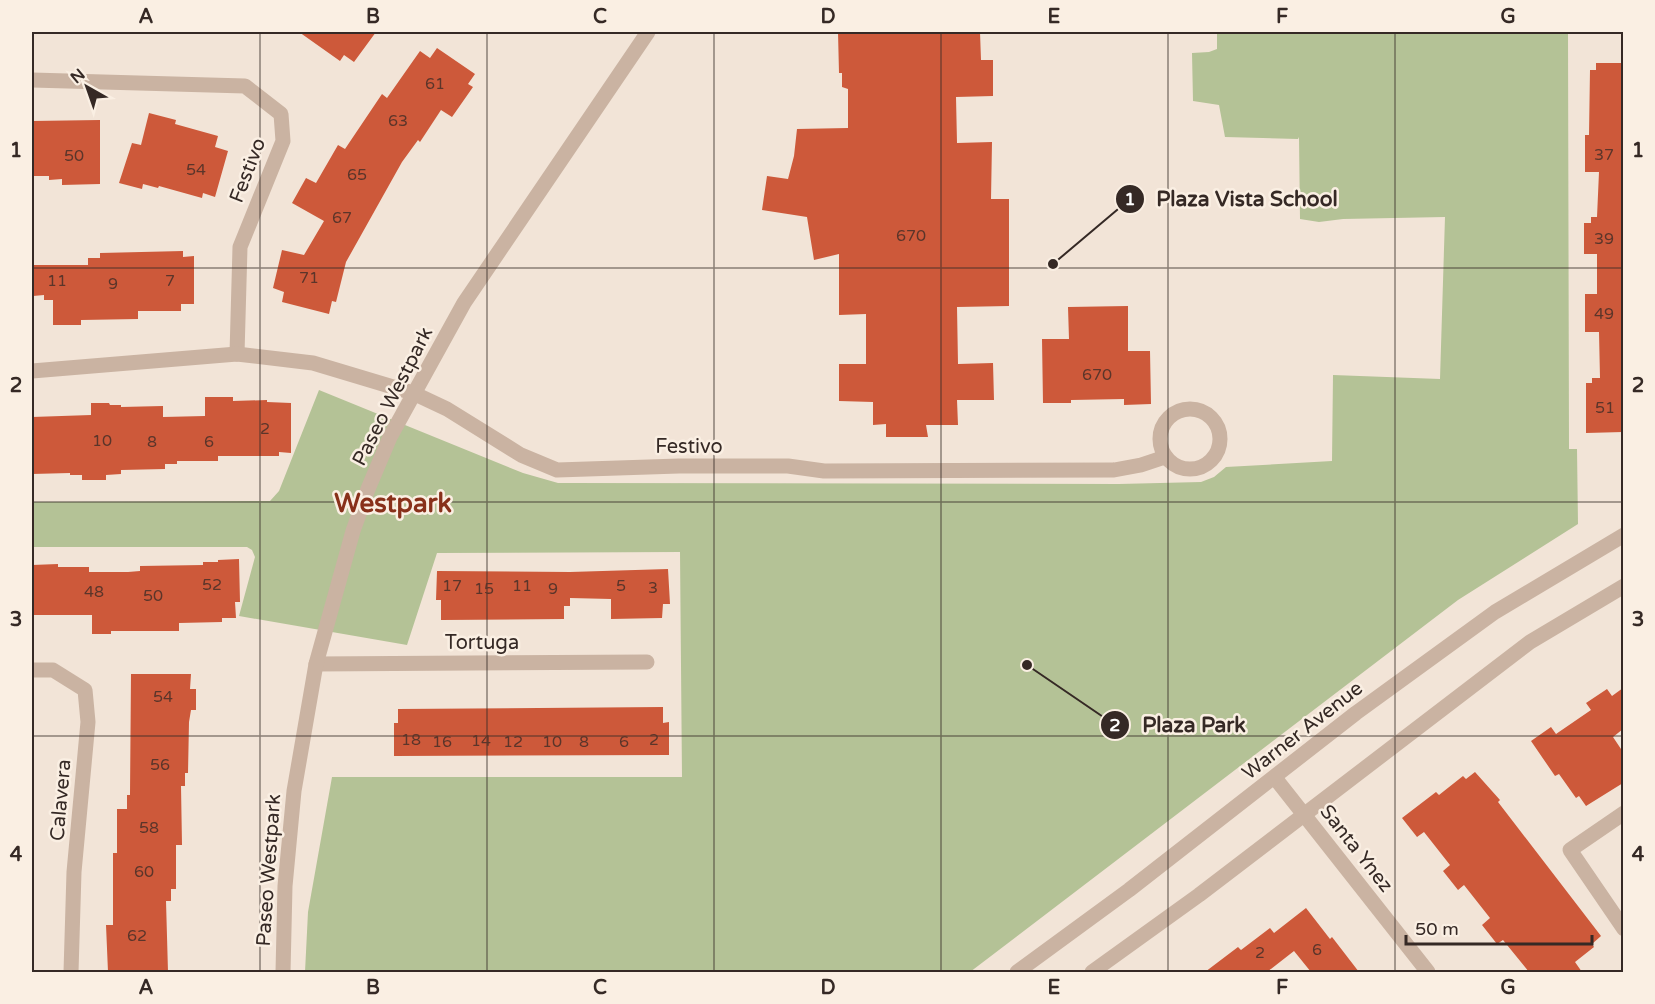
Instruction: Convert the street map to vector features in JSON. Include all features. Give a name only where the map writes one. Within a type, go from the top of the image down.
[{"type":"street","name":"Paseo Westpark","points":[[283,972],[285,886],[294,791],[316,664],[353,531],[390,436],[464,303],[648,32]]},
{"type":"street","name":"Festivo","points":[[32,80],[245,86],[281,114],[283,141],[240,247],[237,354]]},
{"type":"street","name":"Festivo","points":[[32,371],[237,354],[313,363],[413,393],[447,409],[521,455],[556,470],[679,466],[788,466],[824,471],[1102,470],[1141,465],[1165,458]]},
{"type":"street","points":[[1190,409],[1200,410],[1215,421],[1220,431],[1221,441],[1212,461],[1193,470],[1172,465],[1165,458],[1159,439],[1161,430],[1172,414],[1190,409]]},
{"type":"street","name":"Warner Avenue","points":[[1017,972],[1275,778],[1356,713],[1495,612],[1623,535]]},
{"type":"street","points":[[1092,972],[1199,895],[1530,642],[1623,586]]},
{"type":"street","name":"Tortuga","points":[[316,664],[647,662]]},
{"type":"street","name":"Calavera","points":[[32,670],[53,670],[85,690],[88,722],[74,872],[71,972]]},
{"type":"street","name":"Santa Ynez","points":[[1275,778],[1428,972]]},
{"type":"street","points":[[1623,813],[1570,850],[1623,929]]},
{"type":"green space","points":[[1217,32],[1568,32],[1569,449],[1577,449],[1578,524],[1458,600],[970,972],[305,972],[308,912],[332,777],[682,777],[680,552],[437,553],[407,645],[239,616],[255,557],[252,550],[247,547],[32,547],[32,502],[270,501],[279,491],[319,390],[523,473],[558,483],[1119,484],[1201,482],[1214,477],[1226,467],[1332,461],[1333,375],[1440,379],[1445,217],[1343,219],[1319,222],[1300,219],[1299,137],[1298,139],[1225,137],[1219,105],[1193,101],[1192,53],[1217,49]]},
{"type":"building","points":[[299,32],[376,32],[354,62],[344,55],[340,61]]},
{"type":"building","points":[[838,32],[980,32],[981,60],[993,60],[993,96],[956,97],[957,143],[992,142],[991,199],[1009,199],[1009,306],[957,307],[958,364],[993,363],[994,400],[957,400],[958,425],[926,425],[928,437],[886,437],[886,424],[873,425],[873,402],[839,401],[839,364],[866,364],[866,314],[839,315],[839,254],[814,260],[807,217],[762,210],[767,176],[788,179],[794,156],[797,129],[848,128],[848,89],[842,87],[842,73],[839,73]]},
{"type":"building","points":[[437,48],[475,74],[468,84],[473,87],[452,117],[441,110],[420,142],[418,140],[402,162],[346,262],[336,302],[332,301],[329,314],[282,302],[284,292],[273,288],[282,250],[304,255],[324,221],[292,203],[306,178],[316,183],[338,145],[345,149],[382,94],[387,98],[420,51],[430,58]]},
{"type":"building","points":[[1596,63],[1623,63],[1623,432],[1586,433],[1586,383],[1592,383],[1592,378],[1600,378],[1599,332],[1585,332],[1585,294],[1597,294],[1597,254],[1584,254],[1584,223],[1591,223],[1591,217],[1597,217],[1599,172],[1585,172],[1585,135],[1589,135],[1590,70],[1596,70]]},
{"type":"building","points":[[149,113],[176,120],[175,124],[218,136],[215,147],[228,151],[215,197],[203,193],[202,198],[159,186],[158,188],[143,184],[142,189],[119,183],[132,143],[141,145]]},
{"type":"building","points":[[100,120],[100,184],[62,185],[62,179],[49,180],[49,176],[32,176],[32,121]]},
{"type":"building","points":[[183,251],[183,257],[194,256],[194,304],[181,304],[181,311],[138,311],[138,319],[81,320],[81,325],[53,325],[53,300],[44,300],[44,295],[33,296],[33,265],[88,265],[88,258],[100,258],[100,253]]},
{"type":"building","points":[[1128,306],[1128,351],[1150,351],[1151,404],[1124,405],[1124,399],[1043,403],[1042,339],[1069,339],[1068,307]]},
{"type":"building","points":[[205,397],[233,397],[233,401],[267,400],[267,402],[291,403],[291,453],[279,452],[279,456],[218,456],[218,461],[177,461],[177,464],[165,464],[165,469],[121,470],[121,474],[106,475],[106,480],[82,480],[82,475],[70,475],[70,473],[32,474],[32,417],[91,415],[91,403],[109,403],[110,405],[121,405],[121,407],[163,406],[163,417],[205,416]]},
{"type":"building","points":[[239,559],[240,602],[235,602],[236,618],[222,618],[222,622],[179,623],[179,631],[111,631],[111,634],[92,634],[92,615],[32,615],[32,565],[58,564],[58,567],[89,567],[89,572],[128,572],[140,571],[140,566],[203,565],[203,562]]},
{"type":"building","points":[[668,569],[670,604],[663,604],[662,618],[611,619],[611,599],[570,598],[570,606],[564,606],[564,619],[441,620],[441,600],[436,600],[437,571],[570,572]]},
{"type":"building","points":[[131,674],[191,674],[190,689],[196,689],[196,710],[191,710],[189,722],[188,773],[185,773],[185,786],[181,786],[182,845],[176,845],[176,889],[171,889],[171,901],[166,901],[168,972],[108,972],[106,925],[113,925],[113,853],[117,853],[117,809],[127,809],[127,795],[130,795]]},
{"type":"building","points":[[1623,688],[1623,729],[1613,737],[1623,752],[1623,783],[1586,806],[1579,796],[1576,798],[1559,774],[1555,776],[1531,741],[1551,727],[1556,734],[1591,710],[1586,703],[1607,689],[1612,696]]},
{"type":"building","points":[[663,707],[663,723],[669,722],[669,755],[394,756],[394,723],[398,723],[398,709]]},
{"type":"building","points":[[1475,772],[1500,800],[1498,802],[1601,936],[1592,944],[1594,947],[1575,962],[1582,972],[1529,972],[1503,940],[1497,944],[1482,925],[1490,918],[1464,885],[1458,890],[1443,871],[1450,865],[1424,832],[1417,837],[1402,818],[1436,792],[1439,795],[1463,776],[1466,779]]},
{"type":"building","points":[[1306,908],[1359,972],[1311,972],[1294,951],[1267,972],[1205,972],[1238,947],[1241,950],[1270,928],[1274,933]]},
{"type":"place","name":"Plaza Vista School","points":[[1053,264]]},
{"type":"place","name":"Plaza Park","points":[[1027,665]]},
{"type":"district","name":"Westpark","points":[[393,503]]}]
